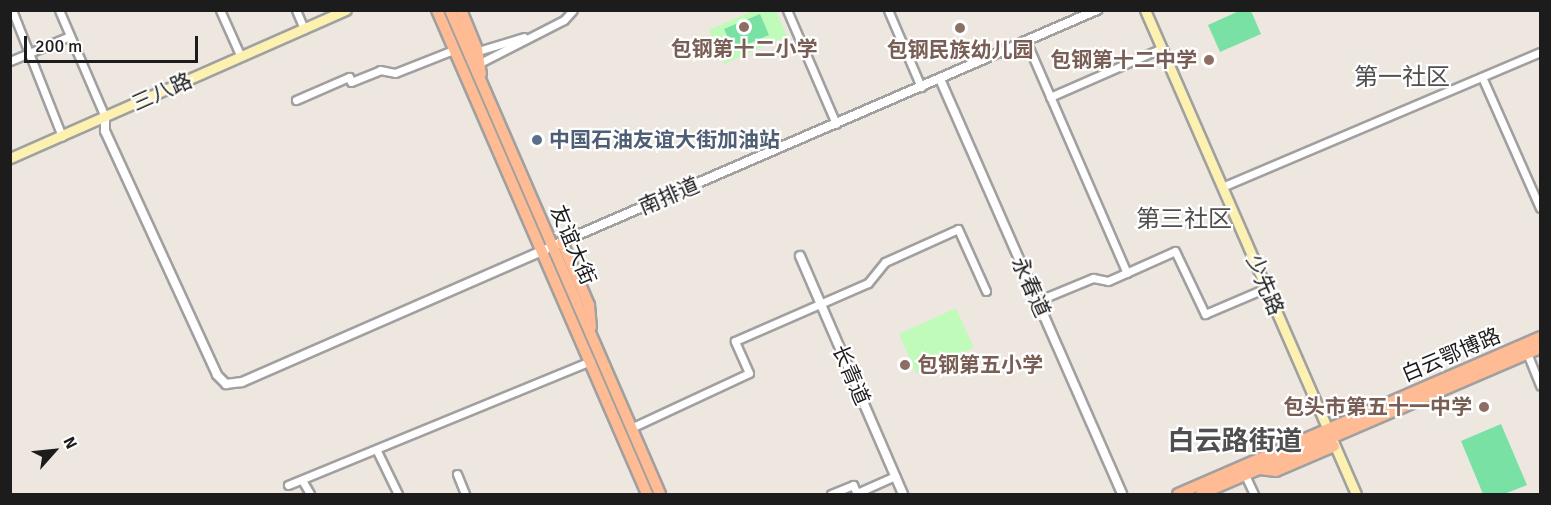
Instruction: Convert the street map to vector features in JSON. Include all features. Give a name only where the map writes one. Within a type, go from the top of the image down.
[{"type":"main road","name":"三八路","points":[[10,158],[346,10]]},
{"type":"main road","name":"友谊大街","points":[[437,10],[542,251],[631,428],[660,495]]},
{"type":"main road","name":"友谊大街","points":[[450,10],[483,86],[558,244],[591,336],[595,359],[647,495]]},
{"type":"main road","points":[[461,10],[478,51],[483,86]]},
{"type":"main road","name":"少先路","points":[[1145,10],[1356,495]]},
{"type":"main road","name":"白云鄂博路","points":[[1329,434],[1386,396],[1399,398],[1540,337]]},
{"type":"main road","name":"白云鄂博路","points":[[1178,495],[1540,348]]},
{"type":"main road","points":[[1201,495],[1260,469],[1276,471],[1329,434]]},
{"type":"street","points":[[12,10],[62,136]]},
{"type":"street","points":[[60,10],[105,117]]},
{"type":"street","points":[[220,10],[241,57]]},
{"type":"street","points":[[296,10],[304,29]]},
{"type":"street","points":[[480,63],[564,20],[573,10]]},
{"type":"street","points":[[787,10],[836,124]]},
{"type":"street","points":[[888,10],[921,87]]},
{"type":"street","name":"南排道","points":[[105,117],[105,131],[218,375],[226,384],[242,382],[1096,10]]},
{"type":"street","points":[[10,62],[70,36]]},
{"type":"street","points":[[478,51],[527,37]]},
{"type":"street","points":[[1026,41],[1127,273]]},
{"type":"street","points":[[1050,97],[1162,48]]},
{"type":"street","points":[[296,100],[349,77],[351,82],[380,70],[395,73],[453,50]]},
{"type":"street","points":[[1222,187],[1540,52]]},
{"type":"street","points":[[1482,77],[1540,208]]},
{"type":"street","name":"永春道","points":[[940,79],[1122,495]]},
{"type":"street","points":[[631,428],[749,373],[735,341],[868,283],[885,262],[958,229],[986,291]]},
{"type":"street","points":[[1037,301],[1089,279],[1105,282],[1175,251],[1205,314],[1266,288]]},
{"type":"street","name":"长青道","points":[[800,256],[903,495]]},
{"type":"street","points":[[1527,353],[1540,385]]},
{"type":"street","points":[[288,485],[377,451],[595,359]]},
{"type":"street","points":[[377,451],[398,495]]},
{"type":"street","points":[[457,474],[465,495]]},
{"type":"street","points":[[831,495],[853,485],[857,494],[895,476]]},
{"type":"street","points":[[1245,476],[1254,495]]},
{"type":"street","points":[[302,480],[310,495]]},
{"type":"green space","name":"包钢第十二小学","points":[[752,11],[776,11],[787,36],[724,64],[709,30]]},
{"type":"green space","points":[[1239,11],[1251,11],[1261,34],[1220,52],[1208,25]]},
{"type":"green space","points":[[760,14],[769,35],[734,50],[724,29]]},
{"type":"green space","points":[[956,308],[974,348],[916,373],[899,334]]},
{"type":"green space","points":[[1501,424],[1527,485],[1504,494],[1483,494],[1461,441]]},
{"type":"place","name":"包钢第十二小学","points":[[744,27]]},
{"type":"place","name":"包钢民族幼儿园","points":[[960,28]]},
{"type":"place","name":"包钢第十二中学","points":[[1209,60]]},
{"type":"place","name":"中国石油友谊大街加油站","points":[[537,140]]},
{"type":"place","name":"包钢第五小学","points":[[905,365]]},
{"type":"place","name":"包头市第五十一中学","points":[[1484,407]]},
{"type":"district","name":"第一社区","points":[[1402,78]]},
{"type":"district","name":"第三社区","points":[[1184,220]]},
{"type":"district","name":"白云路街道","points":[[1235,442]]}]
